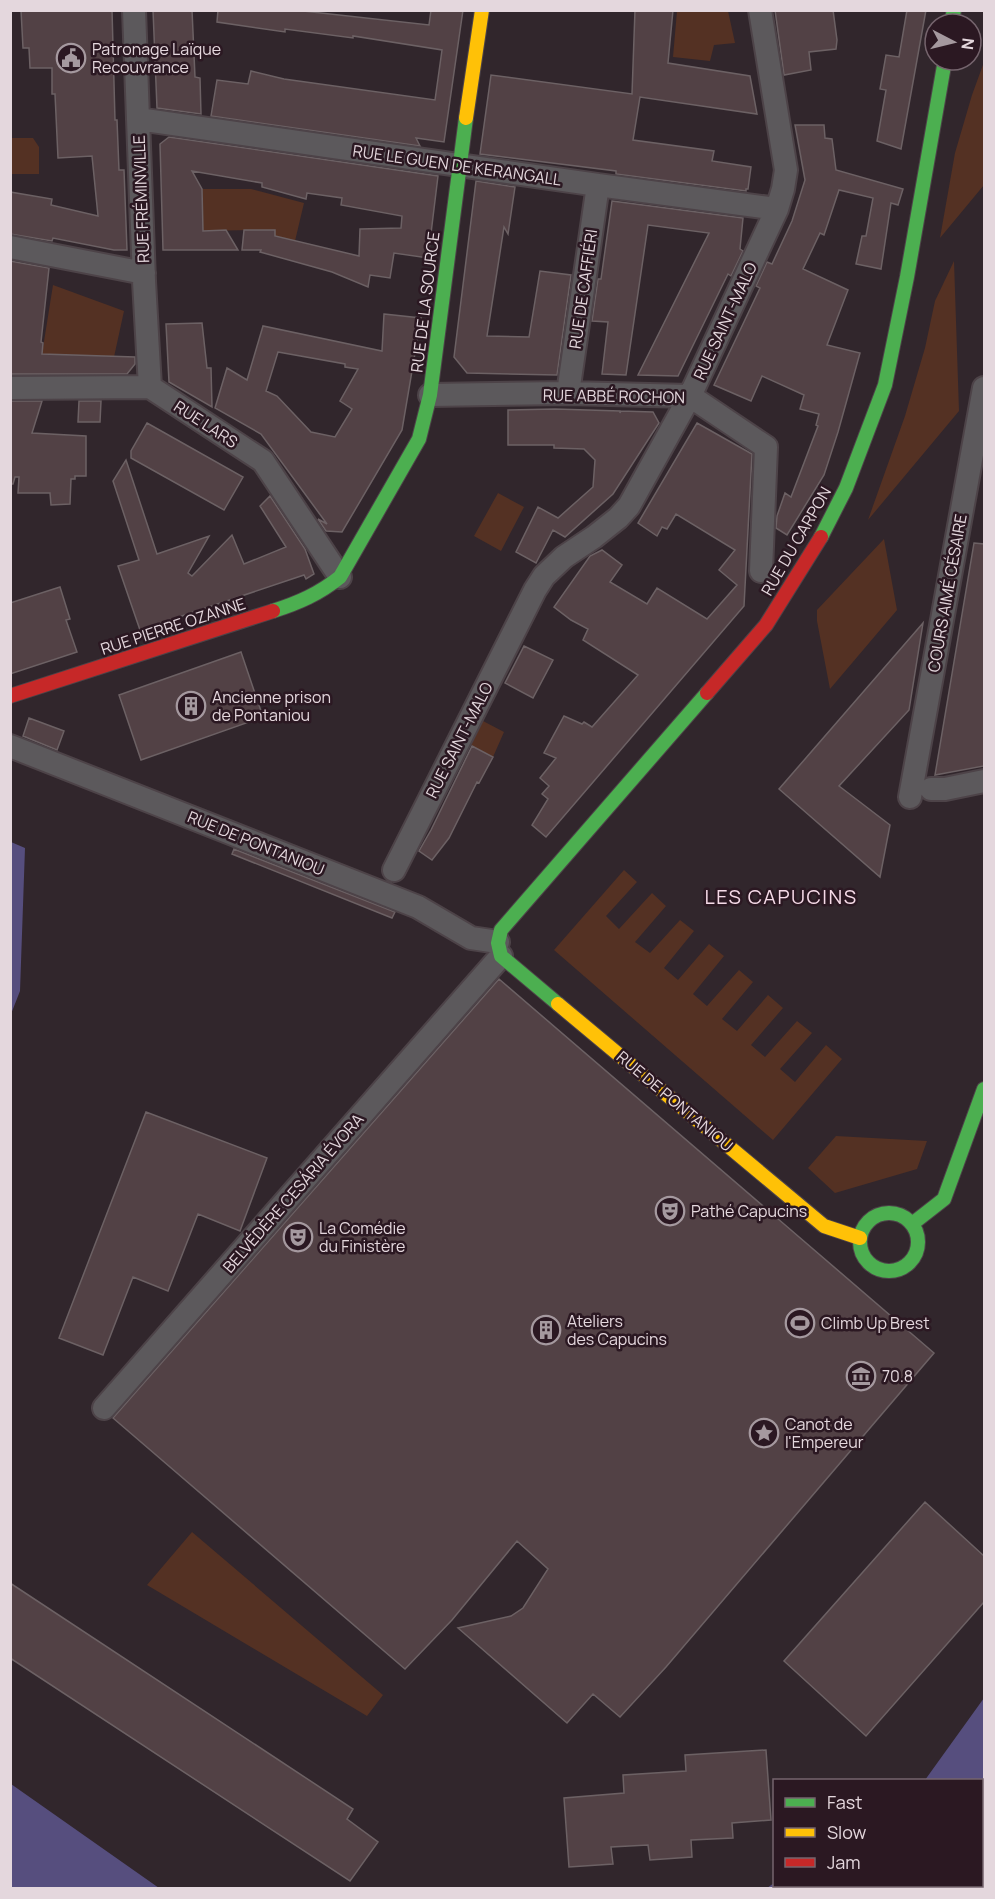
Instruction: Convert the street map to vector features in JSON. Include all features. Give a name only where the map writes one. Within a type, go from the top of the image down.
[{"type":"street","name":"RUE FRÉMINVILLE","points":[[134,10],[150,387]]},
{"type":"street","name":"RUE DE LA SOURCE","points":[[340,577],[419,439],[430,395],[459,165],[482,10]]},
{"type":"street","name":"RUE SAINT-MALO","points":[[394,870],[544,576],[564,557],[618,518],[629,506],[690,396],[777,209],[786,170],[760,10]]},
{"type":"street","name":"RUE DU CARPON","points":[[499,949],[501,930],[766,625],[840,499],[885,385],[907,277],[943,72]]},
{"type":"street","name":"RUE LE GUEN DE KERANGALL","points":[[138,119],[598,186],[777,209]]},
{"type":"street","name":"RUE DE CAFFIÉRI","points":[[568,393],[598,186]]},
{"type":"street","points":[[10,247],[144,273]]},
{"type":"street","points":[[10,388],[150,387]]},
{"type":"street","name":"RUE LARS","points":[[150,387],[263,461],[340,577]]},
{"type":"street","name":"COURS AIMÉ CÉSAIRE","points":[[984,388],[920,793],[984,781]]},
{"type":"street","name":"RUE ABBÉ ROCHON","points":[[430,395],[568,393],[690,396],[766,447],[761,571]]},
{"type":"street","name":"RUE PIERRE OZANNE","points":[[10,696],[302,602],[324,590],[340,577]]},
{"type":"street","name":"RUE DE PONTANIOU","points":[[10,746],[418,907],[471,938],[499,949],[824,1226],[860,1238]]},
{"type":"street","name":"BELVÉDÈRE CESÁRIA ÉVORA","points":[[104,1408],[499,949]]},
{"type":"street","points":[[912,1224],[944,1199],[984,1089]]},
{"type":"street","points":[[886,1213],[904,1217],[912,1224],[917,1241],[916,1250],[906,1265],[888,1270],[878,1269],[870,1264],[864,1256],[860,1238],[869,1221],[886,1213]]},
{"type":"shaded area","points":[[677,11],[728,11],[735,43],[714,45],[710,61],[673,57]]},
{"type":"shaded area","points":[[984,62],[984,185],[940,238],[955,153],[972,95],[980,72],[983,72]]},
{"type":"shaded area","points":[[10,138],[33,138],[39,147],[39,174],[11,174]]},
{"type":"shaded area","points":[[202,189],[251,189],[304,203],[295,241],[250,230],[203,231]]},
{"type":"shaded area","points":[[954,261],[959,411],[868,520],[905,416],[925,348],[935,301]]},
{"type":"shaded area","points":[[53,285],[124,311],[114,357],[42,354]]},
{"type":"shaded area","points":[[498,493],[524,507],[501,551],[474,536]]},
{"type":"shaded area","points":[[884,539],[897,610],[830,689],[817,610]]},
{"type":"shaded area","points":[[483,721],[504,732],[493,757],[471,745]]},
{"type":"shaded area","points":[[11,842],[25,848],[20,991],[11,1014]]},
{"type":"shaded area","points":[[624,870],[637,882],[606,916],[619,929],[652,893],[666,906],[635,942],[650,953],[680,920],[694,931],[664,968],[678,980],[709,944],[724,956],[693,994],[707,1006],[739,970],[753,982],[722,1019],[737,1031],[768,995],[783,1008],[751,1045],[765,1057],[797,1021],[812,1033],[780,1069],[795,1082],[826,1045],[842,1059],[773,1140],[554,950]]},
{"type":"shaded area","points":[[836,1136],[927,1141],[917,1169],[835,1193],[808,1168]]},
{"type":"shaded area","points":[[192,1532],[383,1695],[367,1716],[147,1585]]},
{"type":"shaded area","points":[[984,1698],[984,1888],[767,1888],[773,1884],[773,1887],[983,1887],[983,1779],[926,1779]]},
{"type":"shaded area","points":[[11,1784],[159,1888],[11,1888]]},
{"type":"building","points":[[21,10],[112,10],[115,120],[117,120],[119,170],[124,170],[127,250],[114,250],[53,238],[52,241],[10,234],[10,192],[52,199],[51,205],[98,216],[92,156],[58,158],[52,68],[30,68],[29,48],[23,48]]},
{"type":"building","points":[[153,10],[192,10],[195,77],[200,78],[201,114],[157,108]]},
{"type":"building","points":[[218,10],[294,10],[429,25],[431,10],[463,10],[444,142],[416,138],[420,146],[211,116],[217,80],[248,84],[251,71],[284,79],[435,100],[442,50],[353,36],[353,38],[285,29],[285,32],[217,22]]},
{"type":"building","points":[[635,10],[673,10],[668,63],[750,76],[757,114],[640,97],[633,140],[714,151],[712,161],[751,167],[746,191],[616,174],[616,171],[480,154],[491,75],[632,94]]},
{"type":"building","points":[[775,10],[833,10],[836,49],[809,52],[811,70],[784,75]]},
{"type":"building","points":[[907,10],[926,10],[923,12],[923,27],[901,149],[877,141],[886,90],[880,89],[886,55],[899,57]]},
{"type":"building","points":[[795,125],[824,125],[825,138],[832,139],[836,170],[903,189],[898,205],[891,203],[881,269],[856,264],[862,236],[866,236],[873,198],[839,190],[824,235],[820,233],[803,269],[848,290],[827,345],[860,353],[824,475],[787,535],[776,528],[777,516],[785,493],[791,497],[818,426],[816,425],[819,414],[800,409],[804,395],[762,376],[751,401],[714,385],[760,288],[756,286],[767,262],[772,264],[792,221],[805,180]]},
{"type":"building","points":[[169,137],[438,176],[428,258],[394,253],[390,278],[370,275],[368,287],[332,272],[260,252],[261,250],[242,250],[244,230],[275,230],[275,236],[359,256],[360,229],[401,228],[402,216],[341,205],[342,198],[307,193],[306,199],[262,187],[262,183],[192,171],[202,189],[203,231],[226,230],[238,250],[163,250],[160,144]]},
{"type":"building","points":[[476,181],[515,187],[508,234],[504,227],[487,336],[529,337],[540,271],[571,275],[557,375],[467,373],[454,357]]},
{"type":"building","points":[[612,201],[743,218],[740,249],[743,251],[731,276],[728,274],[678,376],[638,375],[709,233],[648,225],[626,375],[602,374],[608,322],[592,321],[598,279],[601,279]]},
{"type":"building","points":[[10,261],[49,268],[41,342],[43,343],[42,354],[135,357],[135,364],[127,374],[10,374]]},
{"type":"building","points":[[384,314],[421,318],[402,430],[342,532],[326,531],[318,519],[327,524],[261,434],[215,408],[227,368],[247,380],[263,326],[382,351]],"holes":[[[278,352],[345,364],[345,367],[358,369],[340,401],[352,409],[335,437],[311,432],[277,396],[266,391]]]},
{"type":"building","points":[[202,323],[207,368],[211,368],[212,407],[169,382],[166,324]]},
{"type":"building","points":[[10,401],[42,401],[32,433],[86,436],[86,476],[75,476],[75,479],[71,479],[70,504],[51,505],[50,493],[18,493],[19,477],[15,477],[13,484],[10,484]]},
{"type":"building","points":[[79,401],[101,401],[100,422],[78,422]]},
{"type":"building","points":[[508,410],[620,411],[620,413],[621,411],[653,412],[659,423],[613,494],[565,537],[553,530],[536,563],[516,552],[538,507],[558,518],[593,487],[595,460],[584,449],[554,448],[554,445],[508,445]]},
{"type":"building","points":[[147,423],[243,477],[224,510],[131,458],[131,451]]},
{"type":"building","points":[[697,423],[752,454],[744,606],[546,837],[532,825],[548,799],[542,794],[549,786],[540,778],[556,758],[544,753],[564,716],[592,727],[638,675],[583,640],[588,629],[554,607],[590,556],[602,550],[622,565],[610,582],[647,604],[657,588],[707,619],[737,585],[719,570],[735,550],[676,514],[667,529],[662,527],[657,536],[638,523]]},
{"type":"building","points":[[126,460],[157,554],[209,536],[188,573],[192,576],[232,535],[244,564],[286,547],[260,506],[270,496],[305,549],[314,574],[306,579],[304,575],[140,630],[118,566],[139,560],[113,481]]},
{"type":"building","points":[[974,543],[984,544],[984,766],[935,775]]},
{"type":"building","points":[[60,587],[70,619],[66,620],[77,652],[10,674],[10,603]]},
{"type":"building","points":[[923,623],[909,710],[839,786],[890,825],[880,877],[779,789]]},
{"type":"building","points":[[524,646],[553,660],[533,698],[505,683]]},
{"type":"building","name":"Ancienne prison de Pontaniou","points":[[241,652],[263,717],[141,760],[119,695]]},
{"type":"building","points":[[29,718],[64,731],[57,750],[23,736]]},
{"type":"building","points":[[472,746],[493,757],[479,783],[477,782],[449,838],[432,860],[419,851]]},
{"type":"building","points":[[234,849],[395,912],[392,918],[232,854]]},
{"type":"building","name":"Ateliers des Capucins","points":[[499,979],[934,1353],[666,1667],[620,1717],[593,1694],[567,1723],[458,1628],[511,1616],[523,1608],[548,1569],[517,1541],[452,1620],[405,1669],[113,1418]]},
{"type":"building","points":[[146,1112],[267,1158],[240,1231],[198,1214],[168,1291],[133,1277],[103,1355],[59,1338]]},
{"type":"building","points":[[925,1502],[984,1556],[984,1602],[866,1736],[784,1661]]},
{"type":"building","points":[[10,1583],[353,1809],[347,1819],[378,1842],[350,1881],[10,1658]]},
{"type":"building","points":[[766,1750],[771,1820],[732,1823],[733,1838],[691,1840],[692,1857],[650,1860],[648,1845],[611,1847],[613,1864],[569,1867],[564,1798],[624,1793],[623,1775],[686,1771],[685,1755]]},
{"type":"traffic: fast","points":[[821,537],[846,488],[885,385],[907,277],[943,72]]},
{"type":"traffic: fast","points":[[273,611],[308,597],[340,577],[419,439],[430,395],[466,118]]},
{"type":"traffic: fast","points":[[558,1004],[501,956],[498,943],[501,930],[707,693]]},
{"type":"traffic: fast","points":[[912,1224],[944,1199],[984,1089]]},
{"type":"traffic: fast","points":[[889,1213],[905,1218],[913,1226],[918,1242],[913,1258],[905,1266],[889,1271],[873,1266],[865,1258],[860,1242],[865,1226],[873,1218],[889,1213]]},
{"type":"traffic: slow","points":[[466,118],[482,10]]},
{"type":"traffic: slow","points":[[558,1004],[824,1226],[860,1238]]},
{"type":"traffic: jam","points":[[707,693],[766,625],[821,537]]},
{"type":"traffic: jam","points":[[10,696],[273,611]]},
{"type":"place","name":"Patronage Laïque Recouvrance","points":[[71,58]]},
{"type":"place","name":"Ancienne prison de Pontaniou","points":[[191,706]]},
{"type":"place","name":"Pathé Capucins","points":[[670,1211]]},
{"type":"place","name":"La Comédie du Finistère","points":[[298,1237]]},
{"type":"place","name":"Climb Up Brest","points":[[800,1323]]},
{"type":"place","name":"Ateliers des Capucins","points":[[546,1330]]},
{"type":"place","name":"70.8","points":[[861,1376]]},
{"type":"place","name":"Canot de l'Empereur","points":[[764,1433]]},
{"type":"district","name":"LES CAPUCINS","points":[[781,897]]}]
